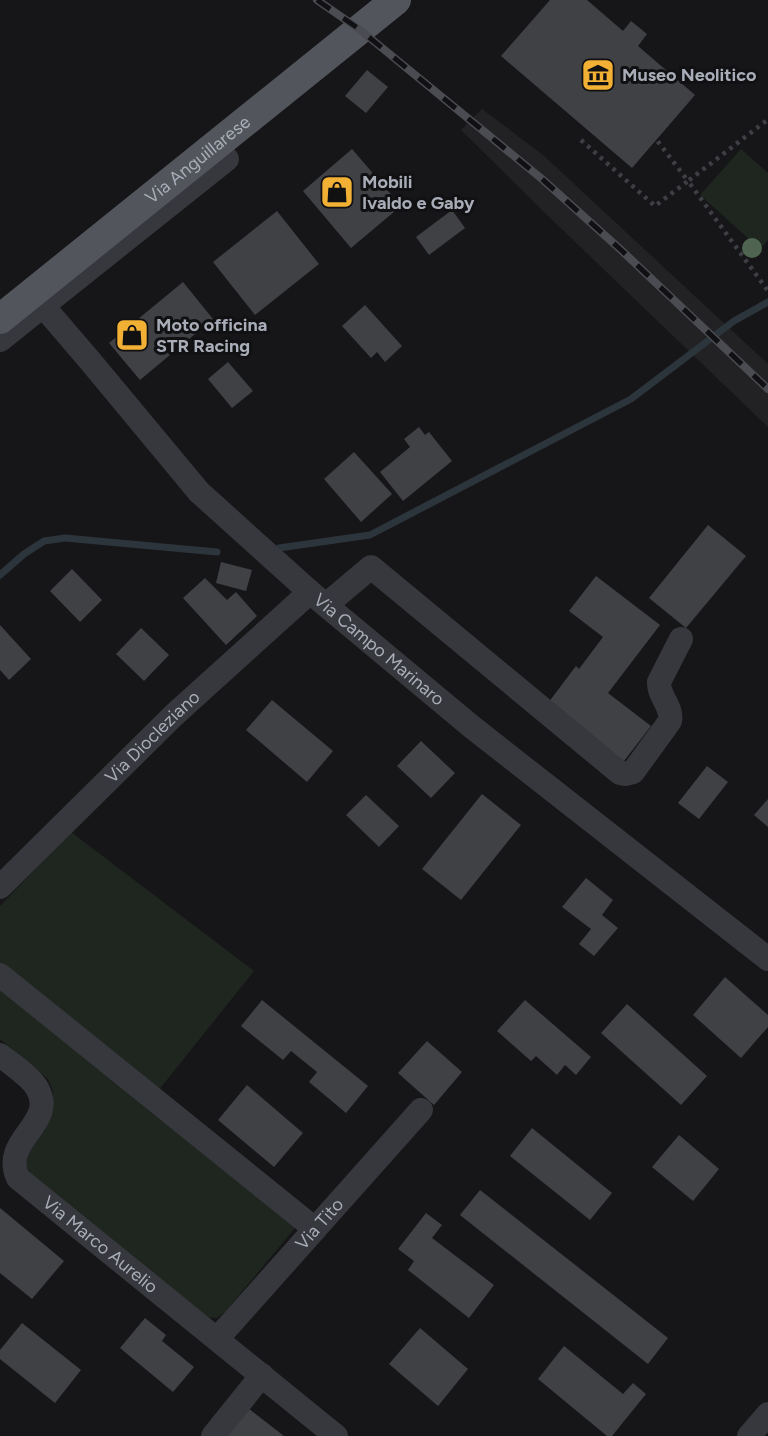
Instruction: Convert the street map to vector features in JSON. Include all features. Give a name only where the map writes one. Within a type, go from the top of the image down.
[{"type":"main road","name":"Via Anguillarese","points":[[0,319],[37,300],[397,0]]},
{"type":"street","points":[[0,340],[37,300],[227,159]]},
{"type":"street","name":"Via Campo Marinaro","points":[[37,300],[199,492],[318,598],[472,727],[768,958]]},
{"type":"street","name":"Via Diocleziano","points":[[0,887],[174,715],[318,598],[371,567],[620,773],[633,772],[670,721],[671,716],[658,688],[681,639]]},
{"type":"street","points":[[0,975],[315,1228]]},
{"type":"street","name":"Via Marco Aurelio","points":[[0,1055],[37,1086],[41,1098],[40,1109],[8,1150],[6,1159],[9,1169],[336,1436]]},
{"type":"street","name":"Via Tito","points":[[217,1339],[421,1110]]},
{"type":"street","points":[[213,1436],[261,1375]]},
{"type":"street","name":"Via Marco Aurelio","points":[[303,1409],[356,1436]]},
{"type":"street","points":[[750,1436],[768,1414]]},
{"type":"path","points":[[581,140],[655,206],[766,121]]},
{"type":"path","points":[[656,139],[766,289]]},
{"type":"shaded area","points":[[482,109],[543,155],[768,364],[768,427],[461,130]]},
{"type":"shaded area","points":[[741,149],[768,173],[768,240],[760,249],[700,195]]},
{"type":"shaded area","points":[[71,832],[254,971],[158,1091],[0,966],[0,906]]},
{"type":"shaded area","points":[[0,984],[295,1228],[226,1311],[217,1318],[207,1317],[29,1172],[24,1162],[53,1109],[53,1091],[48,1079],[0,1039]]},
{"type":"building","name":"Museo Neolitico","points":[[550,0],[587,0],[623,31],[631,21],[647,34],[638,46],[695,95],[632,168],[501,56]]},
{"type":"building","points":[[367,70],[388,87],[366,113],[345,96]]},
{"type":"building","points":[[352,149],[401,206],[351,248],[303,191]]},
{"type":"building","points":[[452,210],[465,228],[429,255],[416,237]]},
{"type":"building","points":[[277,211],[319,264],[255,315],[213,262]]},
{"type":"building","points":[[183,282],[213,319],[140,380],[109,343]]},
{"type":"building","points":[[365,305],[402,346],[385,362],[377,352],[371,358],[342,326]]},
{"type":"building","points":[[228,362],[253,391],[232,408],[208,379]]},
{"type":"building","points":[[419,427],[425,435],[429,432],[452,461],[403,501],[380,472],[410,447],[404,439]]},
{"type":"building","points":[[354,452],[392,494],[361,522],[324,479]]},
{"type":"building","points":[[708,525],[746,556],[686,628],[649,598]]},
{"type":"building","points":[[221,562],[252,570],[246,591],[216,583]]},
{"type":"building","points":[[72,569],[102,600],[80,622],[50,591]]},
{"type":"building","points":[[596,576],[660,625],[608,693],[651,726],[624,761],[548,703],[576,666],[579,669],[603,637],[569,611]]},
{"type":"building","points":[[205,578],[227,600],[236,592],[257,616],[226,645],[183,598]]},
{"type":"building","points":[[0,625],[31,659],[9,680],[0,670]]},
{"type":"building","points":[[141,628],[169,655],[144,681],[116,654]]},
{"type":"building","points":[[272,700],[333,751],[307,782],[246,730]]},
{"type":"building","points":[[421,741],[455,773],[431,798],[397,766]]},
{"type":"building","points":[[707,766],[728,782],[699,819],[678,803]]},
{"type":"building","points":[[482,794],[521,825],[461,900],[422,869]]},
{"type":"building","points":[[366,795],[399,826],[379,847],[346,815]]},
{"type":"building","points":[[768,799],[768,827],[754,815]]},
{"type":"building","points":[[586,878],[613,900],[602,915],[618,928],[594,956],[579,944],[591,929],[562,907]]},
{"type":"building","points":[[725,977],[768,1015],[768,1027],[741,1058],[693,1015]]},
{"type":"building","points":[[262,1000],[368,1086],[346,1113],[309,1082],[317,1072],[291,1051],[283,1060],[241,1026]]},
{"type":"building","points":[[525,1000],[591,1057],[576,1075],[565,1065],[557,1075],[536,1056],[531,1061],[497,1031]]},
{"type":"building","points":[[627,1004],[707,1076],[681,1105],[601,1033]]},
{"type":"building","points":[[427,1041],[462,1072],[434,1105],[398,1073]]},
{"type":"building","points":[[247,1085],[303,1133],[274,1167],[218,1120]]},
{"type":"building","points":[[532,1128],[612,1193],[590,1220],[510,1156]]},
{"type":"building","points":[[679,1135],[719,1169],[693,1201],[652,1167]]},
{"type":"building","points":[[480,1190],[668,1338],[648,1364],[460,1215]]},
{"type":"building","points":[[0,1208],[64,1261],[32,1299],[0,1273]]},
{"type":"building","points":[[426,1213],[442,1225],[432,1238],[494,1285],[469,1318],[408,1270],[414,1261],[398,1249]]},
{"type":"building","points":[[145,1318],[166,1335],[162,1341],[194,1367],[173,1392],[120,1348]]},
{"type":"building","points":[[22,1323],[81,1370],[55,1403],[0,1359],[0,1350]]},
{"type":"building","points":[[420,1328],[468,1369],[438,1406],[389,1364]]},
{"type":"building","points":[[564,1346],[623,1394],[633,1383],[646,1394],[612,1436],[607,1436],[538,1379]]},
{"type":"building","points":[[248,1408],[284,1436],[226,1436]]},
{"type":"waterway","points":[[279,548],[370,535],[631,399],[734,321],[768,302]]},
{"type":"waterway","points":[[0,575],[44,541],[65,538],[217,552]]},
{"type":"railway","points":[[317,0],[359,29],[542,179],[768,389]]},
{"type":"place","name":"Museo Neolitico","points":[[598,75]]},
{"type":"place","name":"Mobili Ivaldo e Gaby","points":[[337,192]]},
{"type":"place","name":"Moto officina STR Racing","points":[[132,335]]}]
